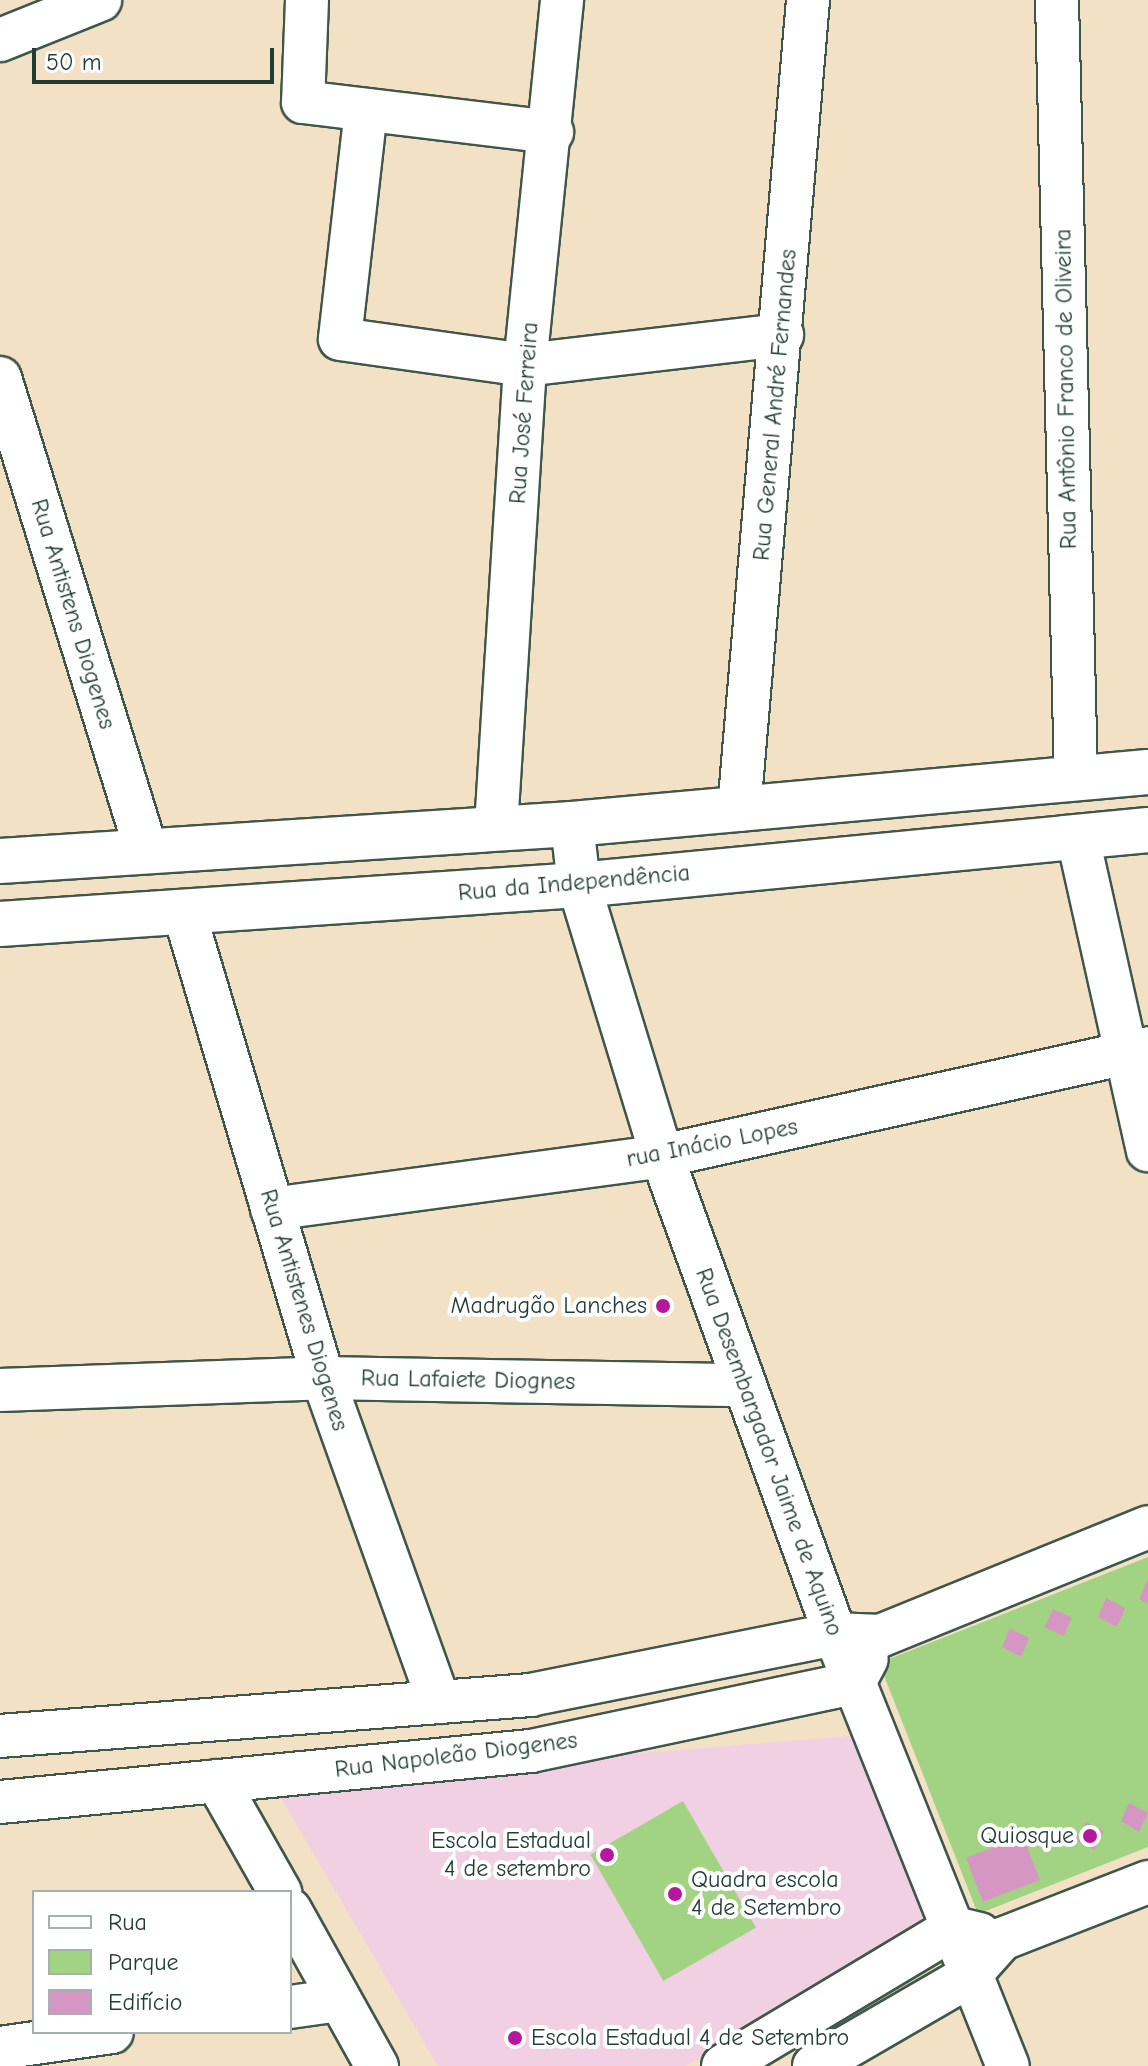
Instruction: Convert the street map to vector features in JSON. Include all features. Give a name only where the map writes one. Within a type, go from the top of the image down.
[{"type":"highway","points":[[0,861],[572,824],[1148,772]]},
{"type":"highway","name":"Rua da Independência","points":[[0,924],[579,885],[1148,830]]},
{"type":"street","points":[[0,40],[100,0]]},
{"type":"street","points":[[307,0],[303,102],[552,132]]},
{"type":"street","name":"Rua José Ferreira","points":[[496,827],[525,365],[552,132],[562,0]]},
{"type":"street","name":"Rua General André Fernandes","points":[[739,810],[782,335],[808,0]]},
{"type":"street","name":"Rua Antônio Franco de Oliveira","points":[[1057,0],[1076,778]]},
{"type":"street","points":[[366,110],[340,339],[525,365],[782,335]]},
{"type":"street","name":"Rua Antistens Diogenes","points":[[0,378],[146,850]]},
{"type":"street","name":"Rua Desembargador Jaime de Aquino","points":[[572,824],[579,885],[662,1156],[835,1634],[954,1928],[969,1976],[1008,2066]]},
{"type":"street","points":[[1078,838],[1136,1051],[1148,1150]]},
{"type":"street","name":"Rua Antistenes Diogenes","points":[[184,912],[323,1378],[439,1702]]},
{"type":"street","name":"rua Inácio Lopes","points":[[272,1209],[662,1156],[1136,1051]]},
{"type":"street","name":"Rua Lafaiete Diognes","points":[[0,1390],[323,1378],[745,1385]]},
{"type":"street","points":[[0,1736],[530,1695],[835,1634],[880,1636],[1148,1527]]},
{"type":"street","points":[[854,1683],[880,1636]]},
{"type":"street","name":"Rua Napoleão Diogenes","points":[[0,1802],[531,1751],[854,1683]]},
{"type":"street","points":[[530,1695],[531,1751]]},
{"type":"street","points":[[217,1781],[279,1890]]},
{"type":"street","points":[[814,2066],[969,1976],[1002,1939],[1148,1882]]},
{"type":"street","points":[[292,1914],[377,2066]]},
{"type":"street","points":[[723,2066],[954,1928],[1002,1939]]},
{"type":"street","points":[[292,2007],[340,2000]]},
{"type":"street","points":[[0,2048],[98,2034]]},
{"type":"shaded area","name":"Escola Estadual 4 de setembro","points":[[851,1736],[928,1927],[686,2066],[438,2066],[272,1783]]},
{"type":"green space","points":[[1148,1557],[1148,1847],[978,1914],[879,1663]]},
{"type":"green space","name":"Quadra escola 4 de Setembro","points":[[683,1801],[756,1927],[663,1981],[590,1854]]},
{"type":"building","points":[[1148,1579],[1148,1604],[1139,1599]]},
{"type":"building","points":[[1106,1598],[1125,1608],[1117,1627],[1098,1617]]},
{"type":"building","points":[[1053,1609],[1072,1618],[1064,1636],[1045,1627]]},
{"type":"building","points":[[1010,1628],[1029,1638],[1021,1657],[1002,1647]]},
{"type":"building","name":"Quiosque","points":[[1129,1803],[1148,1813],[1139,1832],[1121,1821]]},
{"type":"building","name":"Quiosque","points":[[1086,1822],[1104,1831],[1094,1850],[1076,1841]]},
{"type":"building","points":[[1023,1836],[1040,1880],[983,1902],[966,1858]]},
{"type":"place","name":"Madrugão Lanches","points":[[663,1306]]},
{"type":"place","name":"Quiosque","points":[[1090,1836]]},
{"type":"place","name":"Escola Estadual 4 de setembro","points":[[607,1855]]},
{"type":"place","name":"Quadra escola 4 de Setembro","points":[[675,1894]]},
{"type":"place","name":"Escola Estadual 4 de Setembro","points":[[515,2038]]}]
